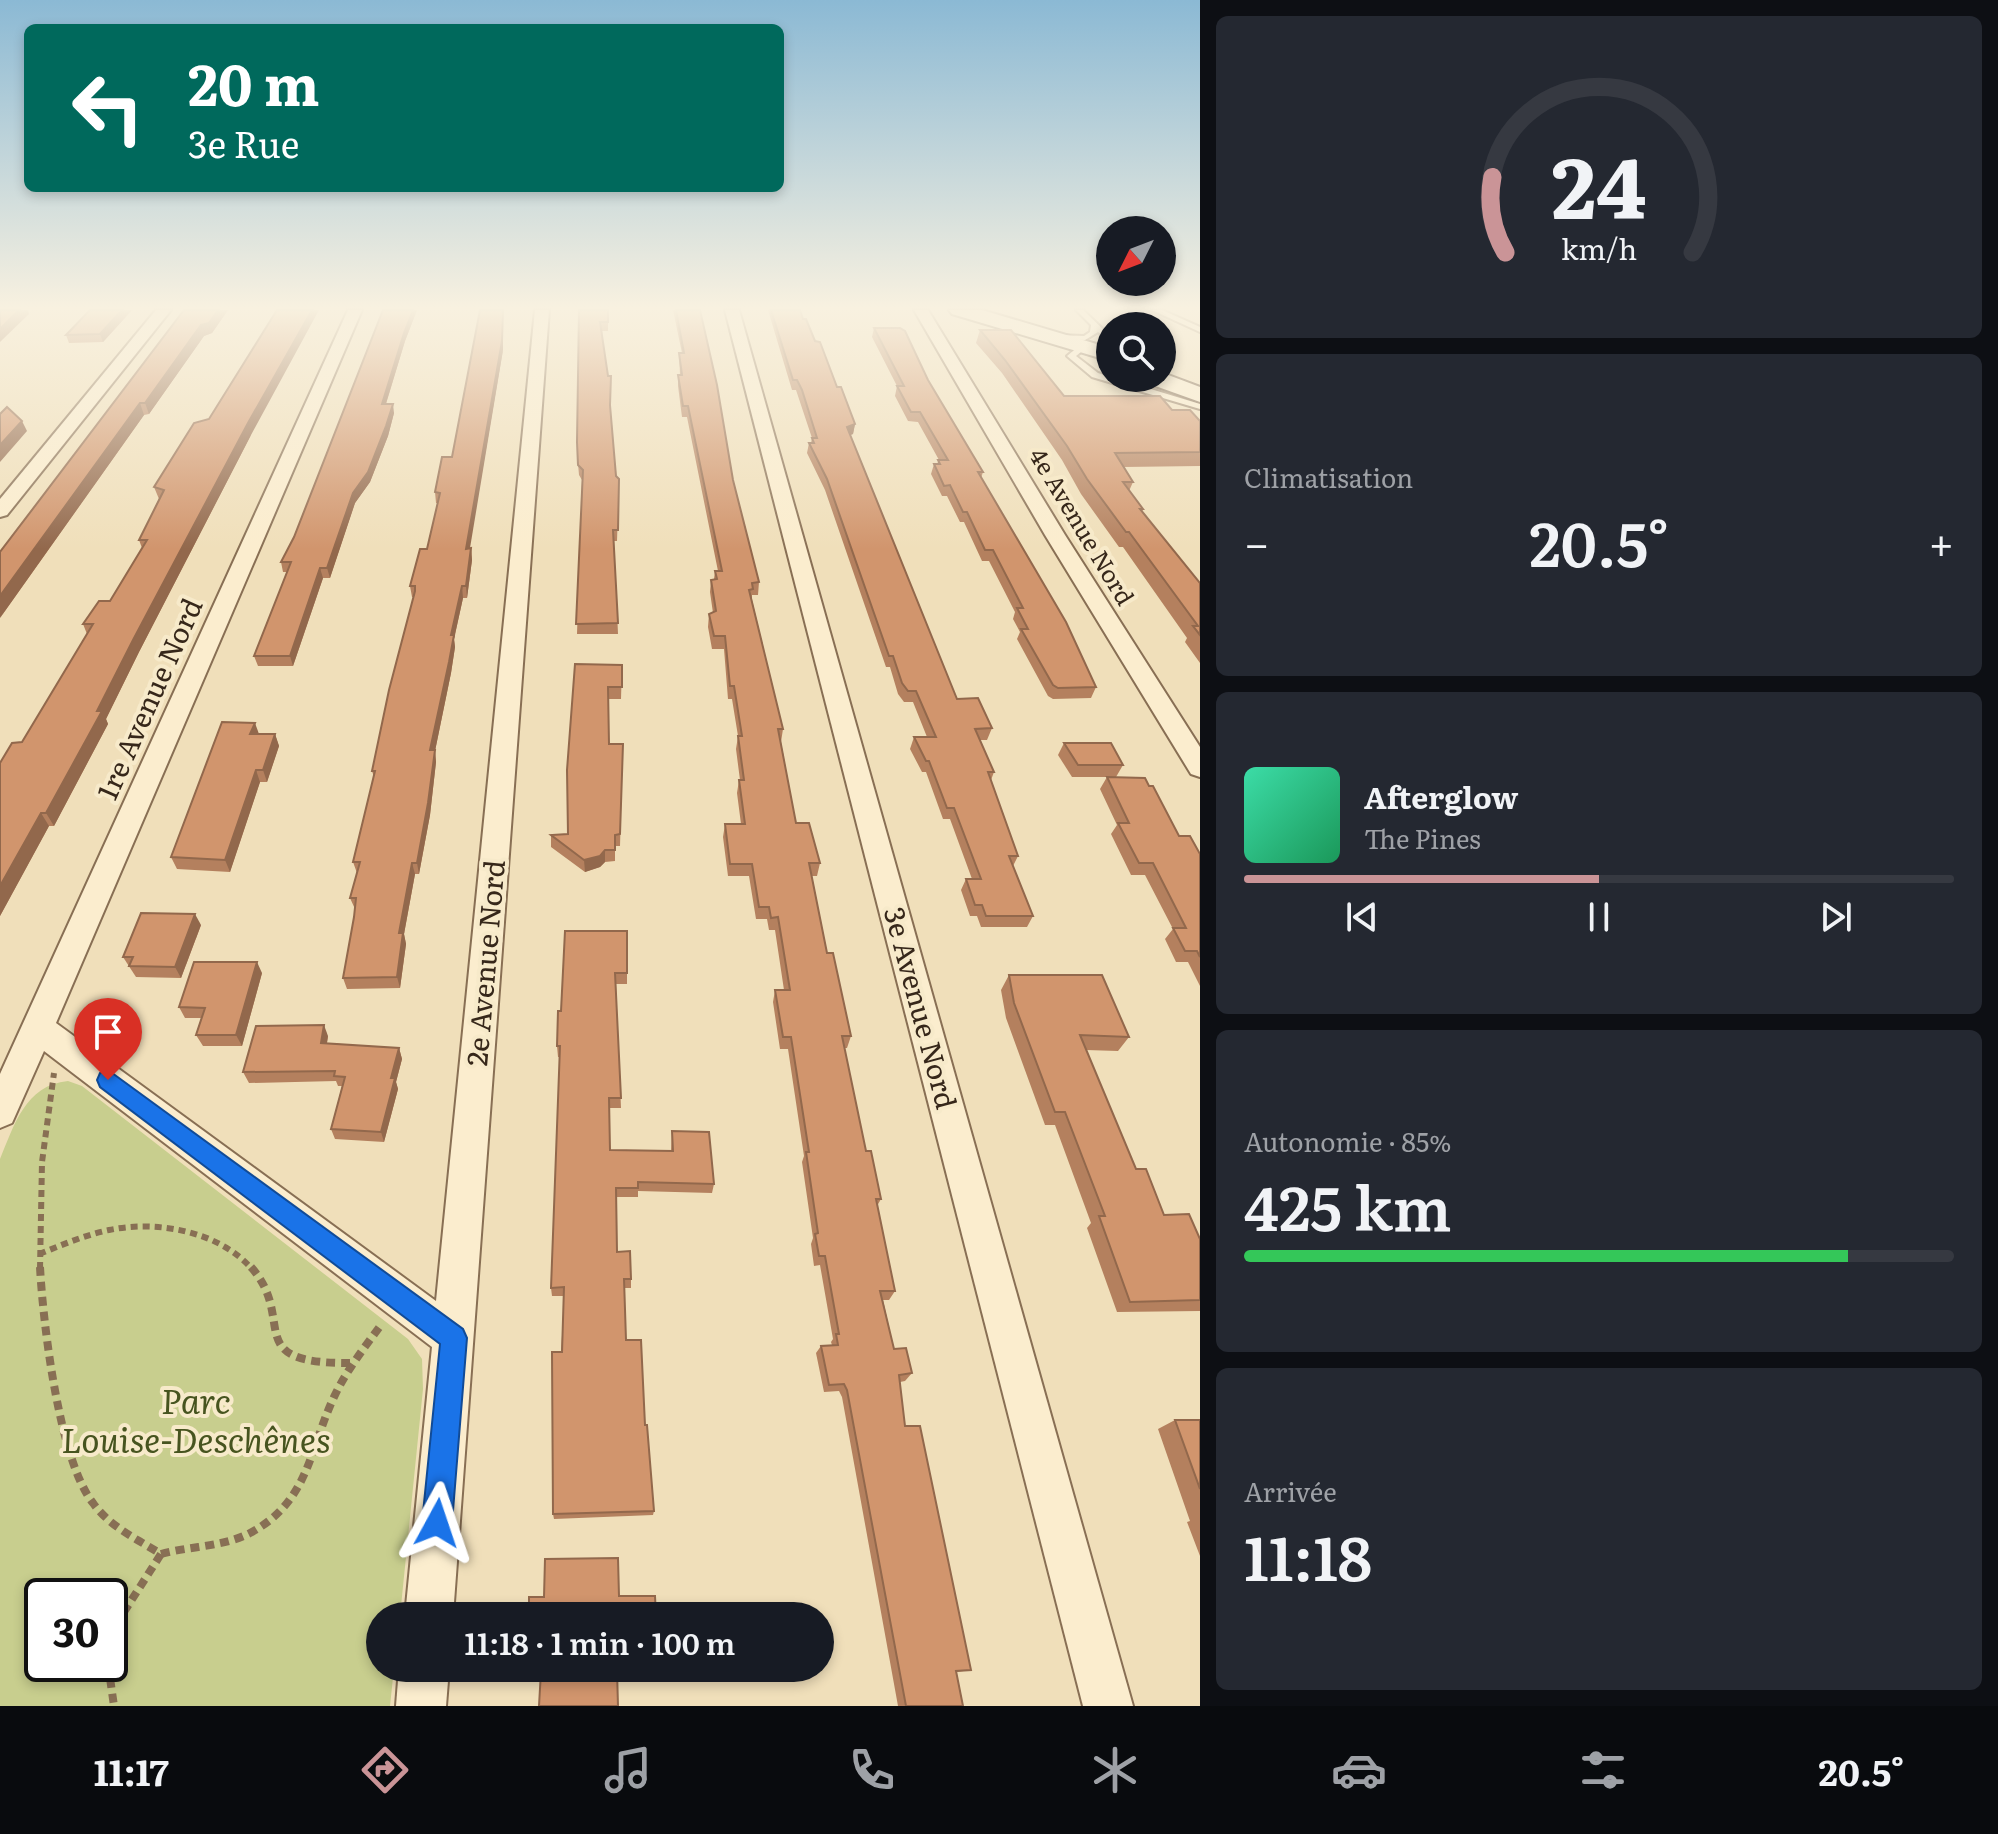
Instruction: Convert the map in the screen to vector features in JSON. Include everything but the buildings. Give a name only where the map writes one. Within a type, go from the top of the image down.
[{"type":"street","points":[[0,511],[99,390]]},
{"type":"street","name":"1re Avenue Nord","points":[[0,1112],[48,1036],[321,390]]},
{"type":"street","name":"2e Avenue Nord","points":[[430,1602],[535,390]]},
{"type":"street","name":"3e Avenue Nord","points":[[753,390],[1108,1706]]},
{"type":"street","name":"4e Avenue Nord","points":[[969,390],[1200,768]]},
{"type":"street","points":[[48,1036],[453,1338]]},
{"type":"street","points":[[421,1706],[423,1682]]},
{"type":"lane","points":[[1144,390],[1200,407]]},
{"type":"path","points":[[48,1036],[41,1149],[39,1287],[60,1406],[79,1473],[90,1501],[110,1523],[161,1554],[250,1534],[280,1513],[299,1490],[313,1461],[328,1410],[350,1363],[402,1300]]},
{"type":"path","points":[[39,1254],[98,1232],[121,1228],[181,1229],[205,1236],[223,1244],[257,1274],[267,1295],[272,1335],[289,1354],[305,1361],[350,1363]]},
{"type":"path","points":[[128,1606],[161,1554]]},
{"type":"path","points":[[111,1682],[114,1706]]},
{"type":"green space","name":"Parc Louise-Deschênes","points":[[68,1081],[82,1086],[408,1339],[422,1359],[423,1389],[401,1602],[366,1602],[366,1682],[393,1682],[390,1706],[0,1706],[0,1159],[23,1109],[41,1090]]},
{"type":"route","points":[[108,1080],[453,1338],[437,1523]]}]
